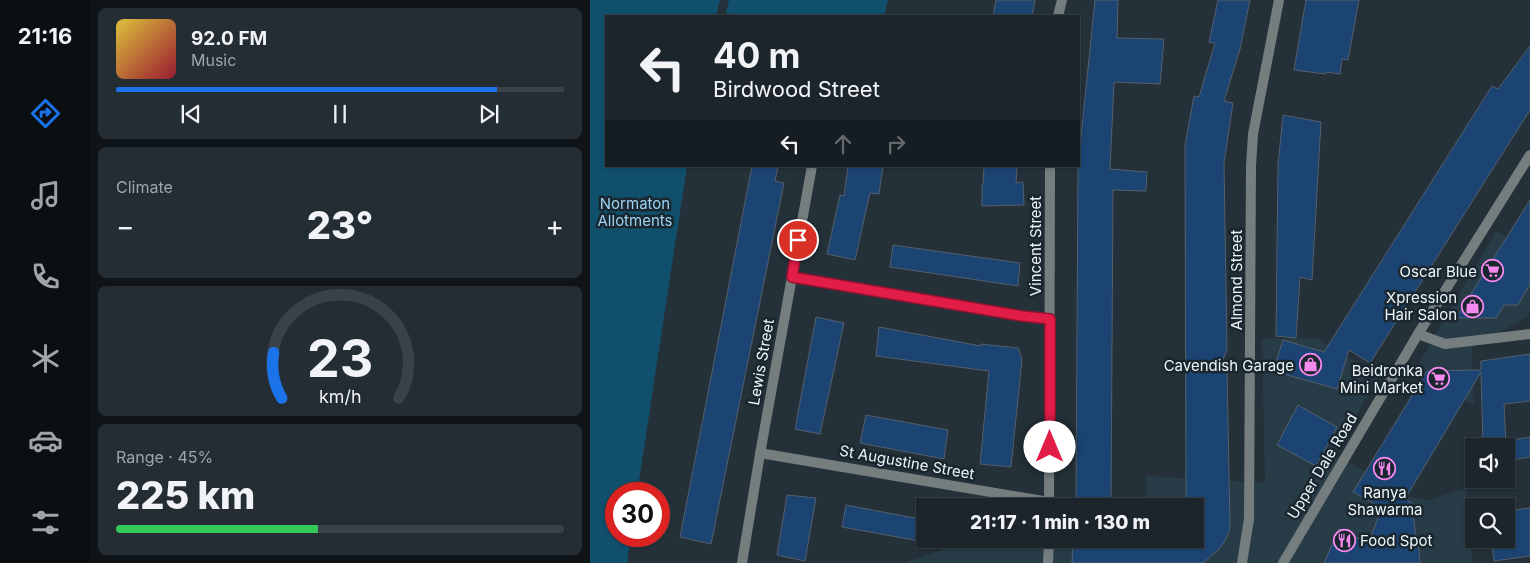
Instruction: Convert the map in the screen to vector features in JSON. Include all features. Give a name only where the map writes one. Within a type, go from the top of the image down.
[{"type":"street","points":[[1058,15],[1062,0]]},
{"type":"street","name":"Almond Street","points":[[1242,563],[1250,518],[1251,166],[1253,134],[1279,0]]},
{"type":"street","name":"Upper Dale Road","points":[[1283,563],[1418,334],[1530,155]]},
{"type":"street","name":"Lewis Street","points":[[742,563],[812,167]]},
{"type":"street","name":"Vincent Street","points":[[1049,498],[1050,167]]},
{"type":"street","points":[[792,277],[1022,316],[1050,319]]},
{"type":"street","points":[[1418,334],[1445,344],[1530,334]]},
{"type":"street","name":"St Augustine Street","points":[[760,453],[1015,498]]},
{"type":"street","points":[[1048,563],[1049,548]]},
{"type":"street","points":[[1291,550],[1293,563]]},
{"type":"shaded area","points":[[1496,231],[1530,249],[1530,311],[1528,316],[1472,348],[1474,405],[1413,374]]},
{"type":"shaded area","points":[[1316,338],[1379,376],[1334,454],[1409,497],[1429,500],[1466,488],[1465,548],[1472,548],[1473,563],[904,563],[948,548],[1204,548],[1204,498],[1146,498],[1146,476],[1265,483],[1262,339]]},
{"type":"green space","name":"Normaton Allotments","points":[[590,0],[720,0],[716,15],[605,15],[605,167],[687,167],[639,482],[605,482],[605,547],[629,547],[627,563],[590,563]]},
{"type":"green space","points":[[729,0],[888,0],[884,15],[737,15],[726,13]]},
{"type":"building","points":[[996,0],[1035,0],[1032,15],[993,15]]},
{"type":"building","points":[[1095,0],[1118,0],[1117,38],[1164,39],[1160,84],[1114,82],[1110,169],[1147,172],[1146,191],[1113,190],[1111,498],[1076,498],[1078,167],[1080,167],[1080,146]]},
{"type":"building","points":[[1218,0],[1250,0],[1240,49],[1224,101],[1233,103],[1224,163],[1227,350],[1221,364],[1227,367],[1230,528],[1225,541],[1219,549],[1203,563],[1072,563],[1073,548],[1204,548],[1204,498],[1186,498],[1185,145],[1194,96],[1199,97],[1215,43],[1209,42]]},
{"type":"building","points":[[1306,0],[1359,0],[1348,60],[1342,59],[1340,74],[1294,70]]},
{"type":"building","points":[[1530,46],[1530,110],[1370,363],[1349,350],[1337,389],[1273,371],[1283,340],[1324,352],[1492,86],[1498,89]]},
{"type":"building","points":[[1283,115],[1321,122],[1312,280],[1300,277],[1296,338],[1276,336],[1278,165]]},
{"type":"building","points":[[752,167],[778,167],[775,181],[784,183],[711,544],[680,537]]},
{"type":"building","points":[[848,167],[883,167],[879,194],[870,193],[855,260],[827,254],[840,195],[844,196]]},
{"type":"building","points":[[984,167],[1017,167],[1016,183],[1023,182],[1024,205],[982,206]]},
{"type":"building","points":[[1530,200],[1530,284],[1518,305],[1504,305],[1496,318],[1456,318]]},
{"type":"building","points":[[893,245],[1020,263],[1018,286],[890,267]]},
{"type":"building","points":[[816,317],[844,323],[820,434],[795,429]]},
{"type":"building","points":[[879,327],[981,346],[981,344],[1018,348],[1022,359],[1011,467],[980,464],[989,371],[876,356]]},
{"type":"building","points":[[1530,354],[1530,401],[1504,404],[1506,438],[1483,438],[1481,372],[1405,499],[1412,503],[1420,563],[1324,563],[1339,529],[1368,543],[1382,508],[1353,492],[1427,371],[1481,370],[1481,361]]},
{"type":"building","points":[[1298,405],[1337,427],[1316,466],[1277,445]]},
{"type":"building","points":[[866,415],[948,430],[944,459],[860,443]]},
{"type":"building","points":[[1530,437],[1530,457],[1515,460],[1515,440]]},
{"type":"building","points":[[787,495],[816,498],[805,561],[777,555]]},
{"type":"building","points":[[846,505],[916,518],[916,540],[842,527]]},
{"type":"building","points":[[1530,508],[1530,556],[1494,561],[1492,548],[1515,548],[1515,510]]},
{"type":"place","name":"Oscar Blue","points":[[1493,271]]},
{"type":"place","name":"Xpression Hair Salon","points":[[1473,306]]},
{"type":"place","name":"Cavendish Garage","points":[[1310,365]]},
{"type":"place","name":"Beidronka Mini Market","points":[[1439,379]]},
{"type":"place","name":"Ranya Shawarma","points":[[1385,469]]},
{"type":"place","name":"Food Spot","points":[[1344,540]]},
{"type":"route","points":[[798,240],[792,277],[1022,316],[1050,319],[1050,447]]}]
